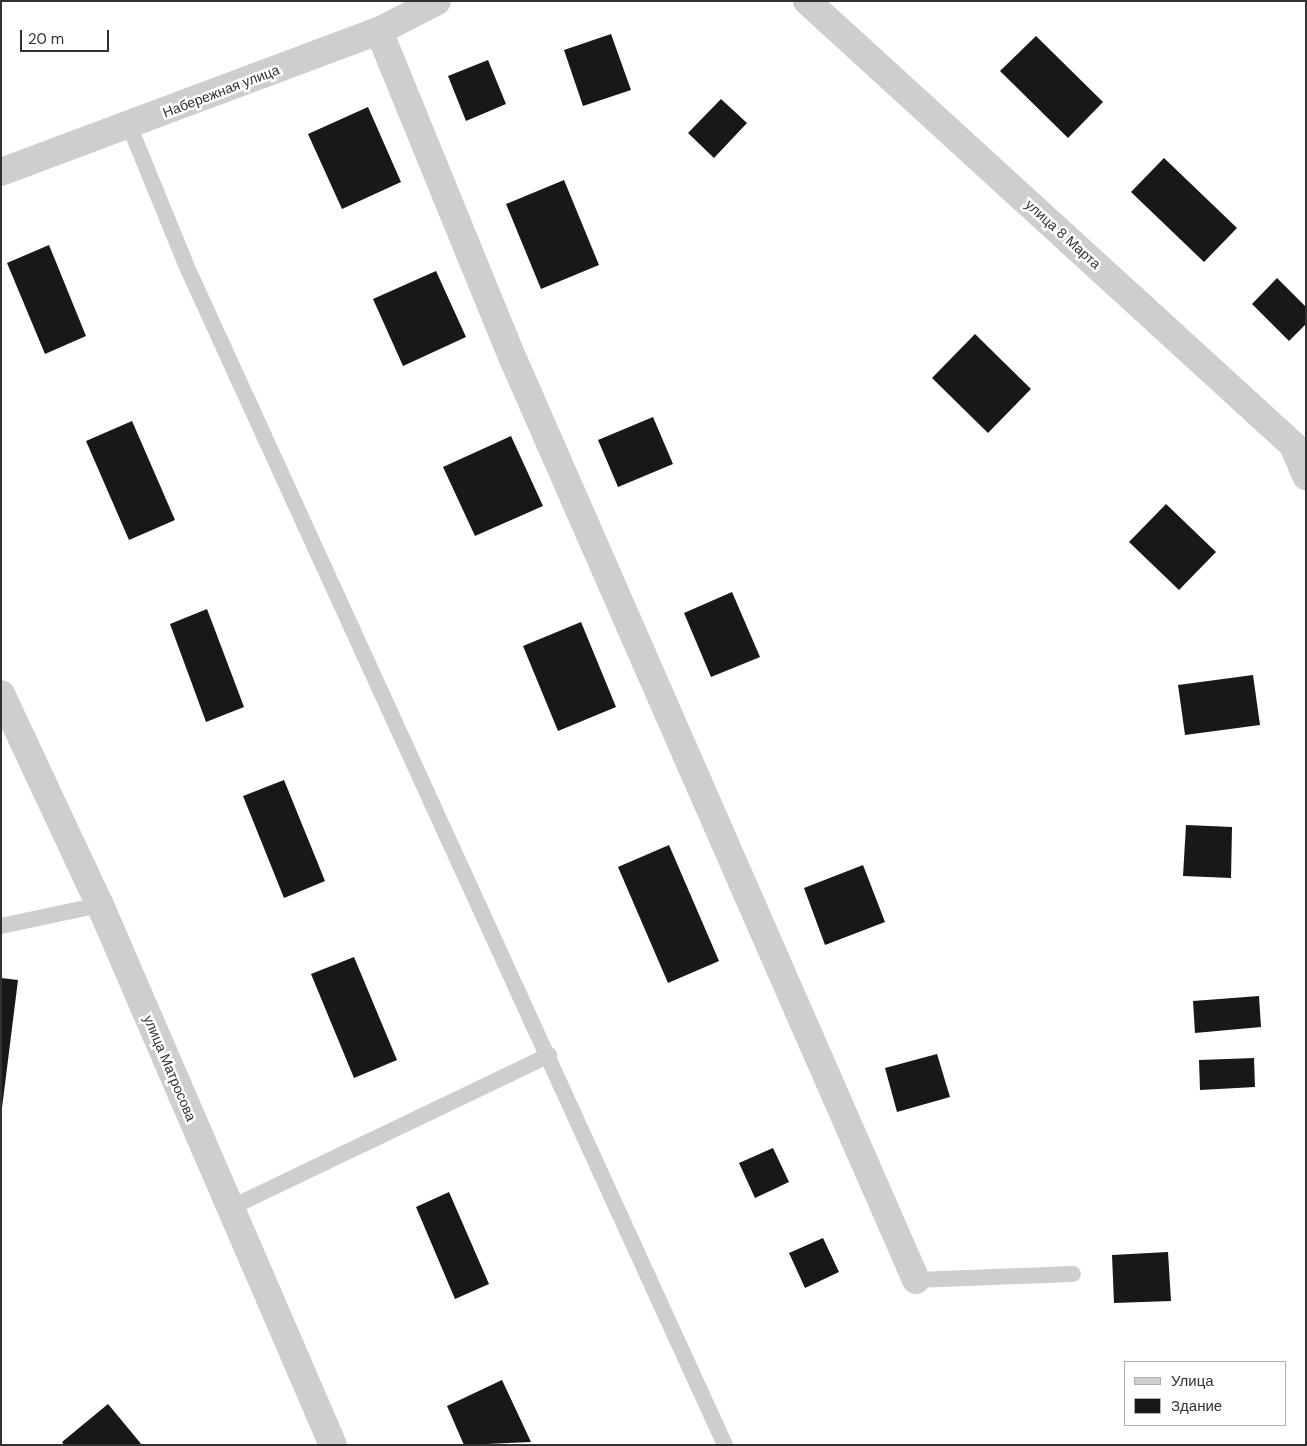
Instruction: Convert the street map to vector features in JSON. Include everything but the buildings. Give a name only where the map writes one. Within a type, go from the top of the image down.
[{"type":"street","name":"Набережная улица","points":[[1,172],[129,126],[379,31],[437,1]]},
{"type":"street","name":"улица 8 Марта","points":[[807,1],[1299,442],[1306,476]]},
{"type":"street","points":[[379,31],[514,361],[916,1280]]},
{"type":"street","name":"улица Матросова","points":[[1,694],[100,905],[333,1445]]},
{"type":"lane","points":[[129,126],[186,265],[549,1054],[725,1445]]},
{"type":"lane","points":[[1,926],[100,905]]},
{"type":"lane","points":[[230,1208],[549,1054]]},
{"type":"lane","points":[[916,1280],[1073,1274]]}]
